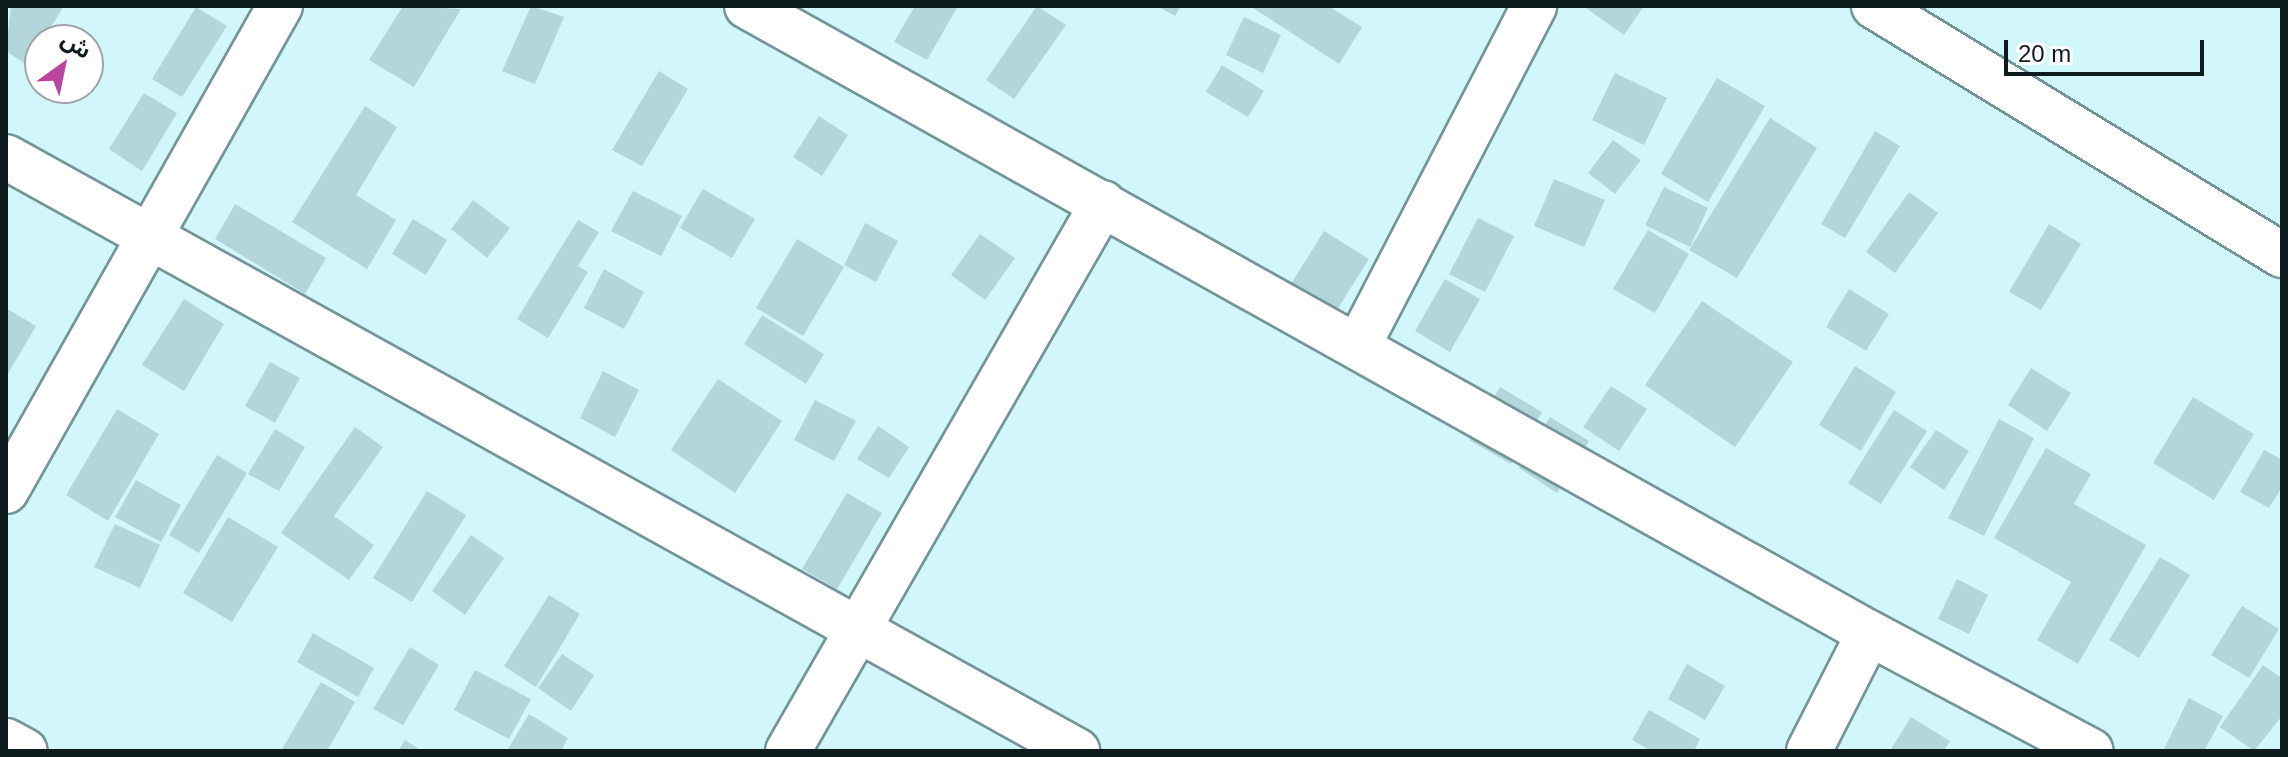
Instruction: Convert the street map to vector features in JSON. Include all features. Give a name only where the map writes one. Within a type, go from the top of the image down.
[{"type":"street","points":[[6,491],[147,233],[280,6]]},
{"type":"street","points":[[747,6],[1869,633],[2091,751]]},
{"type":"street","points":[[1358,346],[1534,6]]},
{"type":"street","points":[[1874,6],[2282,255]]},
{"type":"street","points":[[6,157],[1077,751]]},
{"type":"street","points":[[788,751],[854,629],[1103,203]]},
{"type":"street","points":[[1809,751],[1869,633]]},
{"type":"street","points":[[6,741],[25,751]]},
{"type":"building","points":[[11,6],[64,6],[53,24],[24,24],[24,63],[6,51]]},
{"type":"building","points":[[403,6],[461,9],[414,87],[369,60]]},
{"type":"building","points":[[531,6],[564,17],[535,84],[502,71]]},
{"type":"building","points":[[915,6],[958,6],[927,60],[894,42]]},
{"type":"building","points":[[1037,6],[1066,25],[1014,99],[986,80]]},
{"type":"building","points":[[1157,6],[1181,6],[1175,16]]},
{"type":"building","points":[[1250,6],[1328,6],[1362,27],[1339,64]]},
{"type":"building","points":[[1583,6],[1644,6],[1624,35]]},
{"type":"building","points":[[196,7],[227,26],[182,97],[152,79]]},
{"type":"building","points":[[1244,17],[1281,35],[1263,73],[1226,55]]},
{"type":"building","points":[[1222,65],[1264,91],[1248,117],[1206,92]]},
{"type":"building","points":[[659,71],[688,89],[642,166],[612,150]]},
{"type":"building","points":[[1615,73],[1667,98],[1644,145],[1592,120]]},
{"type":"building","points":[[1717,78],[1765,106],[1708,202],[1661,174]]},
{"type":"building","points":[[144,93],[177,113],[142,171],[109,149]]},
{"type":"building","points":[[365,106],[397,127],[356,195],[396,220],[367,269],[292,222]]},
{"type":"building","points":[[819,116],[848,135],[822,176],[793,157]]},
{"type":"building","points":[[1770,118],[1817,148],[1737,278],[1689,250]]},
{"type":"building","points":[[1875,131],[1900,146],[1845,238],[1821,224]]},
{"type":"building","points":[[1613,140],[1641,160],[1615,194],[1588,173]]},
{"type":"building","points":[[1554,179],[1605,200],[1584,247],[1534,226]]},
{"type":"building","points":[[1664,187],[1708,208],[1690,247],[1645,225]]},
{"type":"building","points":[[703,189],[755,219],[732,258],[680,228]]},
{"type":"building","points":[[633,191],[682,216],[661,256],[611,231]]},
{"type":"building","points":[[1909,192],[1938,213],[1895,273],[1866,252]]},
{"type":"building","points":[[473,200],[510,228],[487,258],[451,229]]},
{"type":"building","points":[[235,204],[326,258],[305,294],[215,239]]},
{"type":"building","points":[[1478,218],[1514,236],[1485,292],[1449,274]]},
{"type":"building","points":[[413,219],[447,240],[426,275],[392,254]]},
{"type":"building","points":[[578,220],[599,232],[578,266],[588,272],[548,338],[517,319]]},
{"type":"building","points":[[865,223],[898,241],[876,282],[844,265]]},
{"type":"building","points":[[2049,224],[2081,244],[2041,310],[2009,292]]},
{"type":"building","points":[[1648,230],[1689,254],[1655,313],[1613,289]]},
{"type":"building","points":[[1324,231],[1369,259],[1323,332],[1279,303]]},
{"type":"building","points":[[980,234],[1015,258],[985,300],[951,275]]},
{"type":"building","points":[[797,239],[844,267],[803,336],[756,308]]},
{"type":"building","points":[[604,269],[644,292],[624,329],[584,308]]},
{"type":"building","points":[[1445,279],[1480,299],[1450,352],[1415,331]]},
{"type":"building","points":[[1849,289],[1889,314],[1866,351],[1826,327]]},
{"type":"building","points":[[184,299],[224,324],[184,391],[142,365]]},
{"type":"building","points":[[1702,301],[1793,362],[1735,447],[1645,385]]},
{"type":"building","points":[[6,308],[36,326],[6,377]]},
{"type":"building","points":[[762,315],[824,354],[806,384],[744,344]]},
{"type":"building","points":[[270,362],[300,378],[275,423],[245,406]]},
{"type":"building","points":[[1855,366],[1896,392],[1861,451],[1819,425]]},
{"type":"building","points":[[2031,368],[2071,393],[2047,431],[2008,405]]},
{"type":"building","points":[[603,371],[639,390],[615,437],[580,418]]},
{"type":"building","points":[[718,379],[782,421],[735,493],[671,450]]},
{"type":"building","points":[[1611,386],[1647,409],[1619,451],[1583,427]]},
{"type":"building","points":[[1500,387],[1542,412],[1511,464],[1469,440]]},
{"type":"building","points":[[2193,397],[2254,434],[2214,500],[2153,463]]},
{"type":"building","points":[[815,400],[856,421],[834,461],[794,440]]},
{"type":"building","points":[[117,409],[159,434],[108,521],[66,495]]},
{"type":"building","points":[[1894,410],[1927,431],[1881,504],[1848,483]]},
{"type":"building","points":[[1550,417],[1589,441],[1557,493],[1519,468]]},
{"type":"building","points":[[1999,419],[2034,438],[1984,536],[1948,518]]},
{"type":"building","points":[[878,426],[909,447],[889,478],[857,459]]},
{"type":"building","points":[[355,427],[383,447],[334,516],[374,545],[349,580],[281,533]]},
{"type":"building","points":[[275,429],[305,447],[279,491],[248,474]]},
{"type":"building","points":[[1936,430],[1969,451],[1944,490],[1910,467]]},
{"type":"building","points":[[2046,448],[2091,474],[2074,504],[2146,545],[2078,664],[2037,640],[2071,582],[1994,538]]},
{"type":"building","points":[[2264,450],[2282,460],[2282,487],[2269,508],[2240,492]]},
{"type":"building","points":[[217,455],[247,473],[199,553],[169,535]]},
{"type":"building","points":[[136,480],[181,505],[161,542],[115,517]]},
{"type":"building","points":[[427,491],[466,515],[412,602],[373,578]]},
{"type":"building","points":[[847,493],[882,513],[837,589],[802,569]]},
{"type":"building","points":[[228,517],[278,547],[232,622],[183,593]]},
{"type":"building","points":[[115,524],[160,545],[140,588],[94,567]]},
{"type":"building","points":[[471,535],[504,558],[465,615],[432,591]]},
{"type":"building","points":[[2160,557],[2190,575],[2139,658],[2109,640]]},
{"type":"building","points":[[1957,579],[1988,595],[1969,634],[1938,619]]},
{"type":"building","points":[[549,595],[580,614],[536,687],[504,666]]},
{"type":"building","points":[[2242,606],[2279,629],[2249,678],[2211,655]]},
{"type":"building","points":[[313,633],[374,668],[358,697],[297,662]]},
{"type":"building","points":[[410,647],[439,665],[403,725],[373,709]]},
{"type":"building","points":[[562,654],[594,675],[571,711],[538,688]]},
{"type":"building","points":[[1687,664],[1725,686],[1705,720],[1668,699]]},
{"type":"building","points":[[2263,665],[2282,678],[2282,716],[2254,751],[2220,727]]},
{"type":"building","points":[[475,670],[531,699],[509,739],[454,710]]},
{"type":"building","points":[[321,682],[355,702],[327,751],[281,751]]},
{"type":"building","points":[[2189,698],[2223,716],[2204,751],[2168,751],[2164,749]]},
{"type":"building","points":[[1649,710],[1700,739],[1694,751],[1651,751],[1632,740]]},
{"type":"building","points":[[529,714],[568,738],[561,751],[507,751]]},
{"type":"building","points":[[1911,717],[1950,741],[1944,751],[1890,751]]},
{"type":"building","points":[[405,740],[422,751],[398,751]]}]
